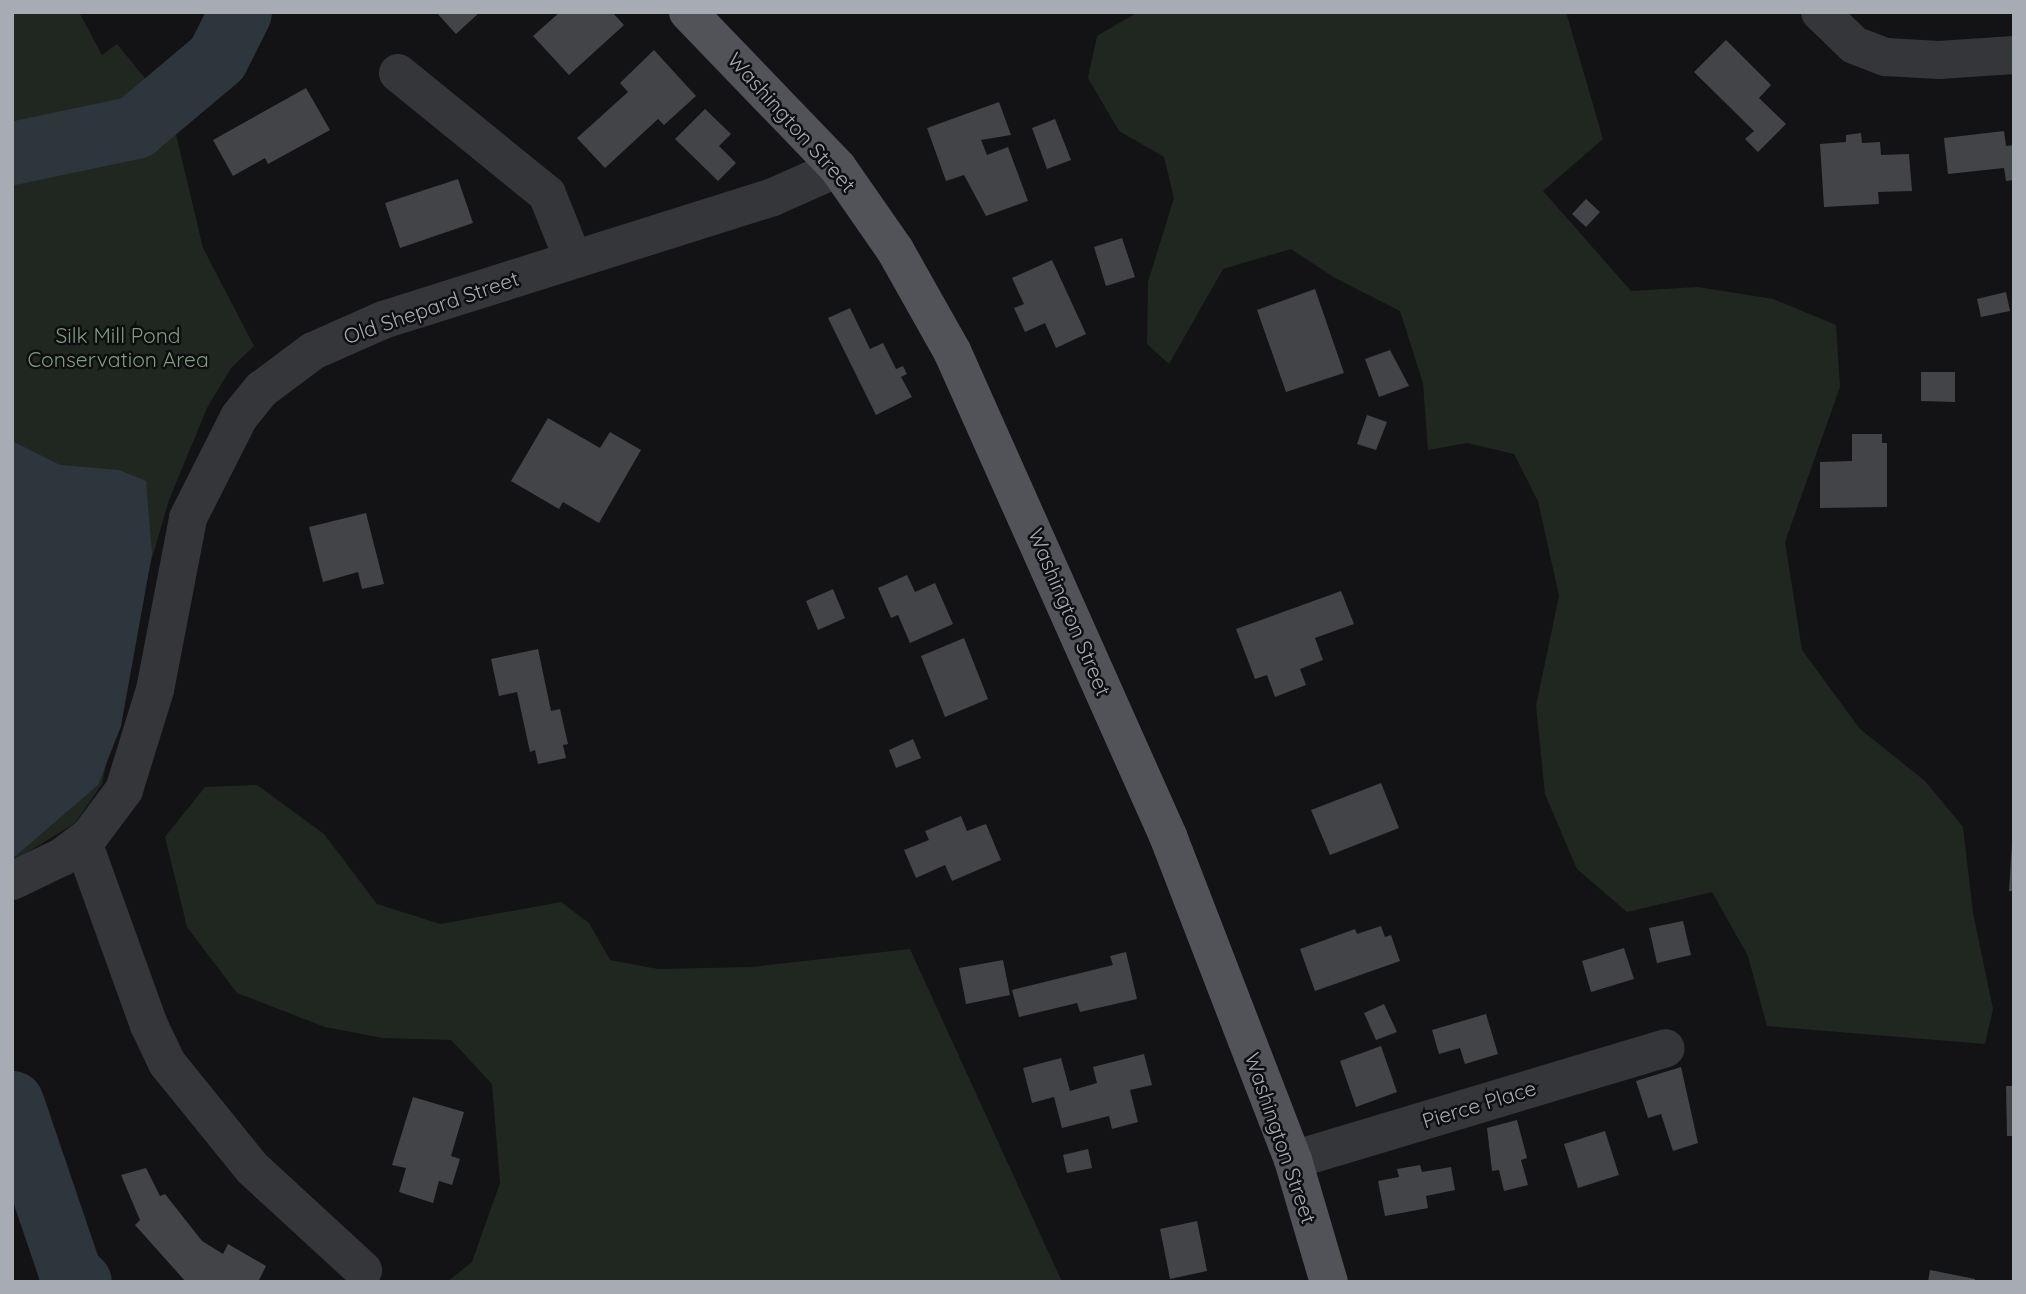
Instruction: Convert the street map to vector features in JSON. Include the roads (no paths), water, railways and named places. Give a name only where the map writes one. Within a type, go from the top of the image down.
[{"type":"main road","name":"Washington Street","points":[[688,12],[838,168],[895,250],[952,351],[1005,463],[1168,835],[1293,1160],[1329,1282]]},
{"type":"street","points":[[1821,12],[1854,45],[1886,57],[1939,60],[2014,55]]},
{"type":"street","points":[[398,74],[547,194],[573,259]]},
{"type":"street","name":"Old Shepard Street","points":[[12,881],[62,857],[83,842],[107,817],[124,790],[155,690],[188,518],[220,449],[254,398],[286,369],[346,334],[773,197],[838,168]]},
{"type":"street","points":[[83,842],[149,1026],[167,1063],[252,1168],[363,1270]]},
{"type":"street","name":"Pierce Place","points":[[1293,1160],[1665,1048]]},
{"type":"waterway","points":[[12,153],[135,127],[217,58],[240,12]]},
{"type":"waterway","points":[[12,1102],[70,1272],[80,1282]]},
{"type":"park label","name":"Silk Mill Pond Conservation Area","points":[[118,347]]}]
